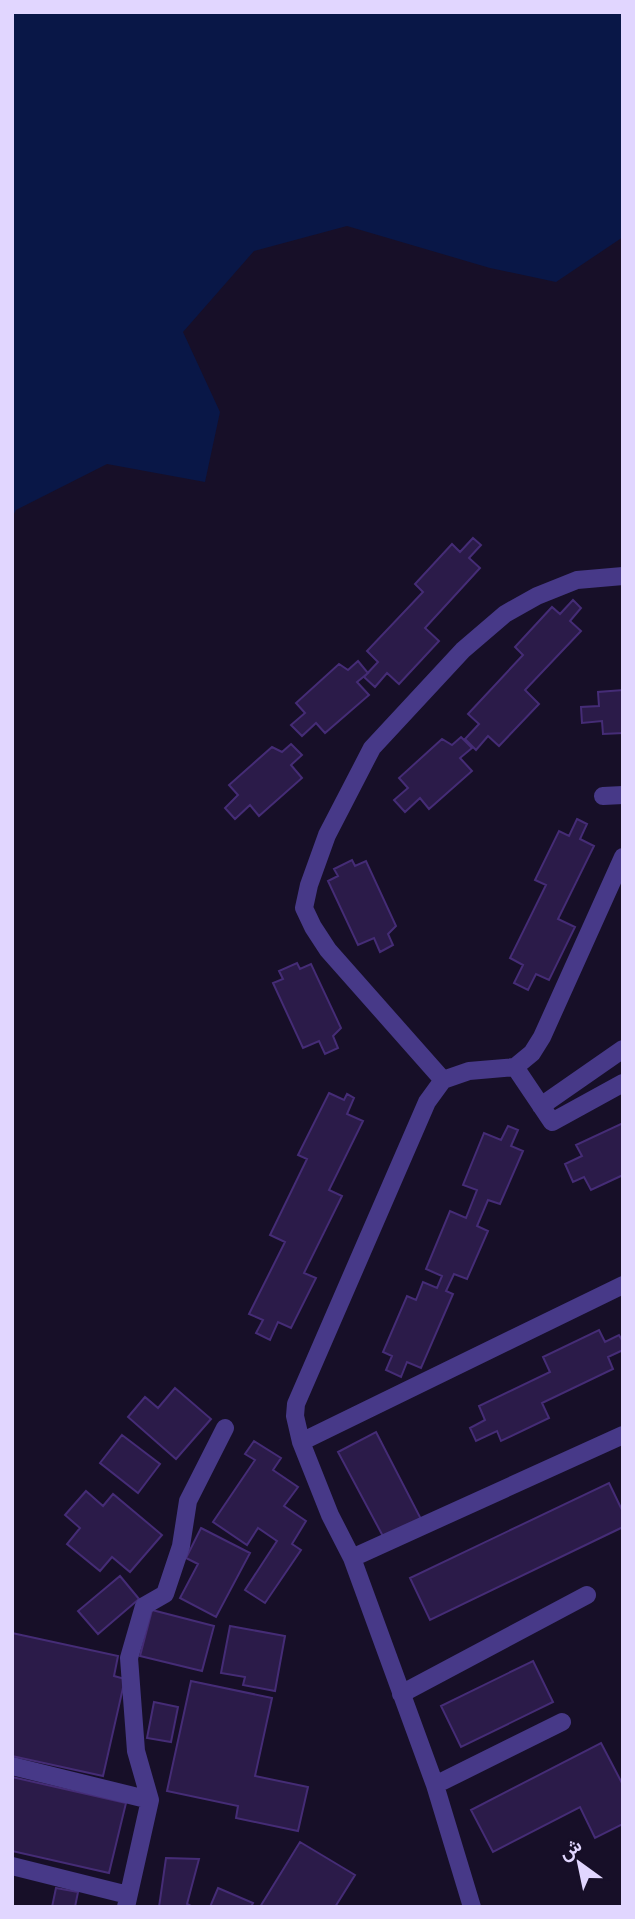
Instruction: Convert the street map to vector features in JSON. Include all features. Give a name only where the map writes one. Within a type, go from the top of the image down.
[{"type":"street","points":[[443,1080],[328,950],[304,908],[309,885],[327,835],[372,748],[463,650],[505,614],[537,596],[577,580],[623,576]]},
{"type":"street","points":[[603,796],[623,794]]},
{"type":"street","points":[[472,1907],[435,1785],[352,1558],[330,1515],[300,1442],[295,1416],[301,1389],[427,1102],[443,1080],[469,1071],[515,1067],[531,1053],[542,1037],[623,857]]},
{"type":"street","points":[[541,1106],[623,1049]]},
{"type":"street","points":[[515,1067],[552,1122],[623,1083]]},
{"type":"street","points":[[300,1442],[623,1285]]},
{"type":"street","points":[[12,1866],[127,1901],[150,1800],[136,1751],[129,1658],[144,1606],[165,1594],[181,1546],[188,1501],[225,1427]]},
{"type":"street","points":[[352,1558],[623,1435]]},
{"type":"street","points":[[401,1694],[587,1595]]},
{"type":"street","points":[[435,1785],[562,1722]]},
{"type":"street","points":[[12,1766],[150,1800]]},
{"type":"shaded area","points":[[12,12],[623,12],[623,237],[556,282],[490,268],[347,226],[254,251],[183,332],[220,412],[205,482],[107,464],[16,510],[12,518]]},
{"type":"building","points":[[473,538],[481,545],[469,558],[480,568],[425,628],[439,641],[399,684],[387,673],[375,687],[364,677],[378,662],[367,651],[423,592],[415,584],[452,544],[460,552]]},
{"type":"building","points":[[573,600],[581,608],[570,621],[581,631],[525,690],[539,704],[499,746],[488,736],[476,750],[465,739],[479,724],[468,714],[523,655],[515,647],[552,607],[560,614]]},
{"type":"building","points":[[358,661],[368,673],[357,682],[369,695],[325,733],[316,723],[302,736],[291,725],[305,713],[296,703],[339,664],[348,670]]},
{"type":"building","points":[[623,690],[623,733],[603,734],[602,721],[582,723],[581,707],[599,706],[598,692]]},
{"type":"building","points":[[461,737],[472,748],[460,758],[472,771],[429,809],[420,798],[405,812],[394,800],[408,788],[399,778],[442,739],[452,745]]},
{"type":"building","points":[[291,744],[302,755],[291,765],[302,778],[259,816],[250,805],[235,819],[225,808],[238,795],[229,785],[272,747],[282,752]]},
{"type":"building","points":[[577,819],[587,824],[580,839],[594,846],[558,919],[575,927],[549,980],[536,974],[528,990],[514,983],[523,965],[510,958],[546,885],[535,880],[559,831],[569,836]]},
{"type":"building","points":[[352,860],[355,866],[366,861],[396,926],[388,934],[393,945],[380,952],[374,938],[358,945],[328,881],[338,876],[334,869]]},
{"type":"building","points":[[297,963],[300,969],[311,964],[341,1028],[333,1036],[338,1048],[325,1054],[319,1041],[303,1048],[273,983],[283,979],[279,971]]},
{"type":"building","points":[[329,1093],[344,1100],[347,1094],[354,1098],[347,1114],[363,1121],[329,1190],[342,1196],[304,1273],[316,1278],[291,1328],[278,1322],[270,1340],[256,1333],[263,1320],[249,1314],[285,1242],[270,1235],[307,1159],[298,1155]]},
{"type":"building","points":[[623,1123],[623,1175],[591,1190],[584,1177],[573,1182],[565,1164],[582,1156],[576,1145]]},
{"type":"building","points":[[508,1126],[518,1130],[511,1146],[523,1151],[500,1204],[488,1200],[477,1226],[488,1231],[467,1279],[454,1274],[446,1291],[453,1294],[421,1368],[407,1362],[401,1377],[386,1370],[392,1356],[383,1352],[407,1296],[416,1300],[423,1282],[437,1288],[442,1276],[426,1269],[450,1211],[466,1218],[477,1190],[463,1185],[484,1133],[501,1140]]},
{"type":"building","points":[[599,1330],[605,1342],[619,1335],[623,1342],[623,1350],[608,1357],[613,1369],[542,1403],[549,1418],[501,1441],[497,1431],[476,1441],[470,1428],[485,1420],[479,1406],[550,1372],[543,1357]]},
{"type":"building","points":[[175,1388],[211,1419],[176,1459],[128,1417],[145,1397],[158,1408]]},
{"type":"building","points":[[376,1432],[422,1521],[385,1540],[338,1452]]},
{"type":"building","points":[[122,1435],[160,1464],[138,1493],[100,1463]]},
{"type":"building","points":[[254,1441],[281,1458],[273,1470],[298,1487],[284,1506],[306,1521],[292,1544],[301,1550],[265,1603],[245,1590],[277,1541],[258,1528],[247,1545],[213,1522],[255,1460],[245,1454]]},
{"type":"building","points":[[609,1483],[623,1512],[623,1527],[430,1620],[410,1578]]},
{"type":"building","points":[[86,1491],[103,1506],[113,1494],[162,1535],[130,1572],[112,1557],[100,1571],[67,1544],[80,1528],[65,1515]]},
{"type":"building","points":[[201,1528],[250,1553],[216,1617],[180,1598],[198,1564],[186,1558]]},
{"type":"building","points":[[120,1576],[139,1599],[98,1634],[78,1611]]},
{"type":"building","points":[[152,1610],[214,1626],[202,1671],[140,1656]]},
{"type":"building","points":[[230,1626],[285,1636],[275,1691],[243,1685],[245,1677],[221,1673]]},
{"type":"building","points":[[12,1633],[118,1656],[114,1676],[125,1679],[103,1776],[12,1756]]},
{"type":"building","points":[[533,1661],[553,1702],[461,1747],[441,1706]]},
{"type":"building","points":[[191,1681],[272,1698],[255,1776],[308,1787],[298,1831],[236,1818],[238,1806],[167,1791]]},
{"type":"building","points":[[154,1702],[178,1707],[171,1742],[147,1738]]},
{"type":"building","points":[[601,1743],[623,1785],[623,1824],[595,1838],[580,1807],[493,1852],[471,1810]]},
{"type":"building","points":[[12,1777],[126,1803],[109,1873],[12,1851]]},
{"type":"building","points":[[300,1842],[355,1875],[335,1907],[260,1907]]},
{"type":"building","points":[[166,1858],[199,1859],[187,1904],[193,1907],[159,1907]]},
{"type":"building","points":[[56,1888],[78,1892],[75,1907],[52,1907]]},
{"type":"building","points":[[218,1888],[253,1903],[251,1907],[210,1907]]}]
